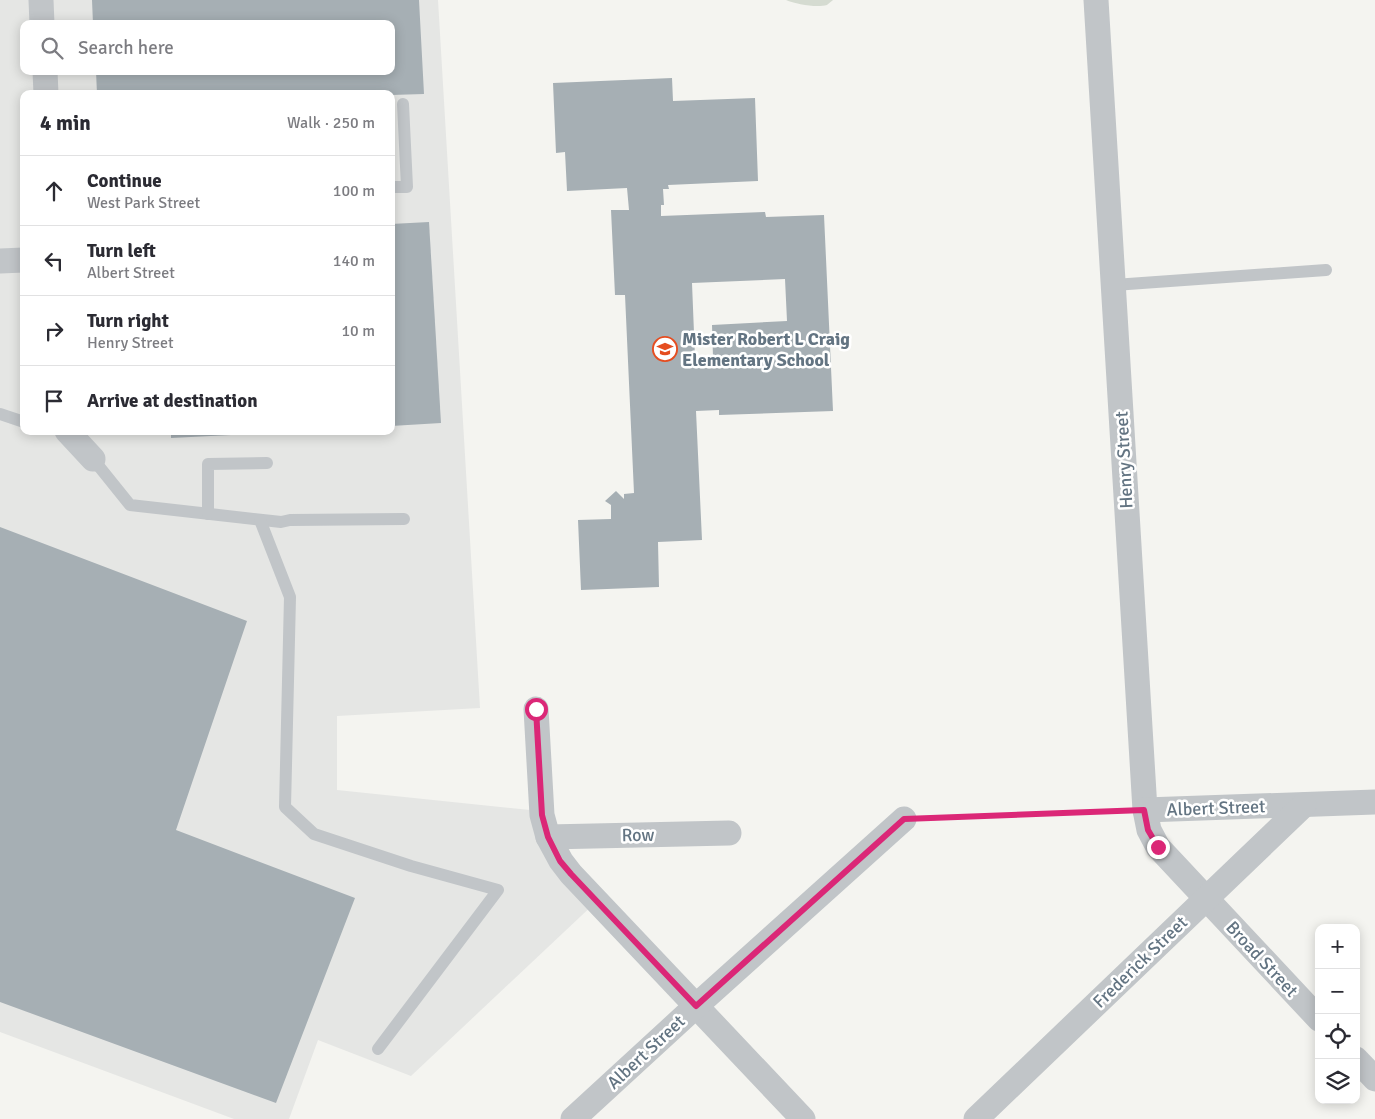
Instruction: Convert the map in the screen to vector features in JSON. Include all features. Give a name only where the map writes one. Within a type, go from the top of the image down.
[{"type":"street","points":[[41,0],[42,20]]},
{"type":"street","name":"Henry Street","points":[[1096,0],[1144,810],[1148,830],[1158,847],[1206,899]]},
{"type":"street","points":[[45,75],[46,90]]},
{"type":"street","points":[[0,261],[20,260]]},
{"type":"street","points":[[71,435],[92,459]]},
{"type":"street","points":[[536,709],[542,815],[548,837],[560,861],[803,1119]]},
{"type":"street","name":"Albert Street","points":[[1144,810],[1375,802]]},
{"type":"street","name":"Frederick Street","points":[[976,1119],[1304,805]]},
{"type":"street","name":"Albert Street","points":[[573,1119],[904,819]]},
{"type":"street","name":"Row","points":[[548,837],[729,833]]},
{"type":"street","name":"Broad Street","points":[[1206,899],[1315,1015]]},
{"type":"street","points":[[1360,1063],[1375,1078]]},
{"type":"lane","points":[[395,187],[407,187],[403,104]]},
{"type":"lane","points":[[1114,285],[1326,270]]},
{"type":"lane","points":[[0,414],[20,421]]},
{"type":"lane","points":[[92,459],[130,505],[281,522],[290,520],[404,519]]},
{"type":"lane","points":[[208,514],[208,464],[267,463]]},
{"type":"lane","points":[[260,520],[290,597],[285,807],[314,834],[411,866],[498,890],[378,1049]]},
{"type":"path","name":"Albert Street","points":[[904,819],[1144,810]]},
{"type":"shaded area","points":[[0,0],[438,0],[480,708],[337,716],[337,790],[540,811],[597,901],[411,1076],[318,1040],[289,1119],[234,1119],[0,1032]]},
{"type":"shaded area","points":[[786,0],[833,0],[827,5],[817,6]]},
{"type":"building","points":[[92,0],[419,0],[424,94],[395,95],[395,90],[97,90],[96,75],[395,75],[395,20],[93,20]]},
{"type":"building","points":[[672,78],[673,101],[755,98],[758,181],[668,185],[669,189],[663,189],[664,205],[661,205],[661,216],[765,212],[766,217],[824,215],[833,411],[719,415],[719,410],[696,411],[702,540],[658,542],[659,587],[581,590],[578,520],[611,519],[611,505],[605,501],[616,491],[624,499],[624,494],[634,493],[625,295],[615,295],[611,210],[629,210],[627,188],[567,191],[565,152],[556,153],[553,83]],"holes":[[[785,279],[787,321],[712,325],[713,357],[695,358],[692,283]]]},
{"type":"building","points":[[429,222],[441,423],[395,426],[395,224]]},
{"type":"building","points":[[171,435],[230,435],[171,438]]},
{"type":"building","points":[[0,527],[247,621],[176,830],[355,898],[276,1103],[0,1002]]},
{"type":"place","name":"Mister Robert L Craig Elementary School","points":[[665,349]]},
{"type":"route","points":[[536,709],[542,815],[548,837],[560,861],[696,1006],[904,819],[1144,810],[1148,830],[1158,847]]}]
